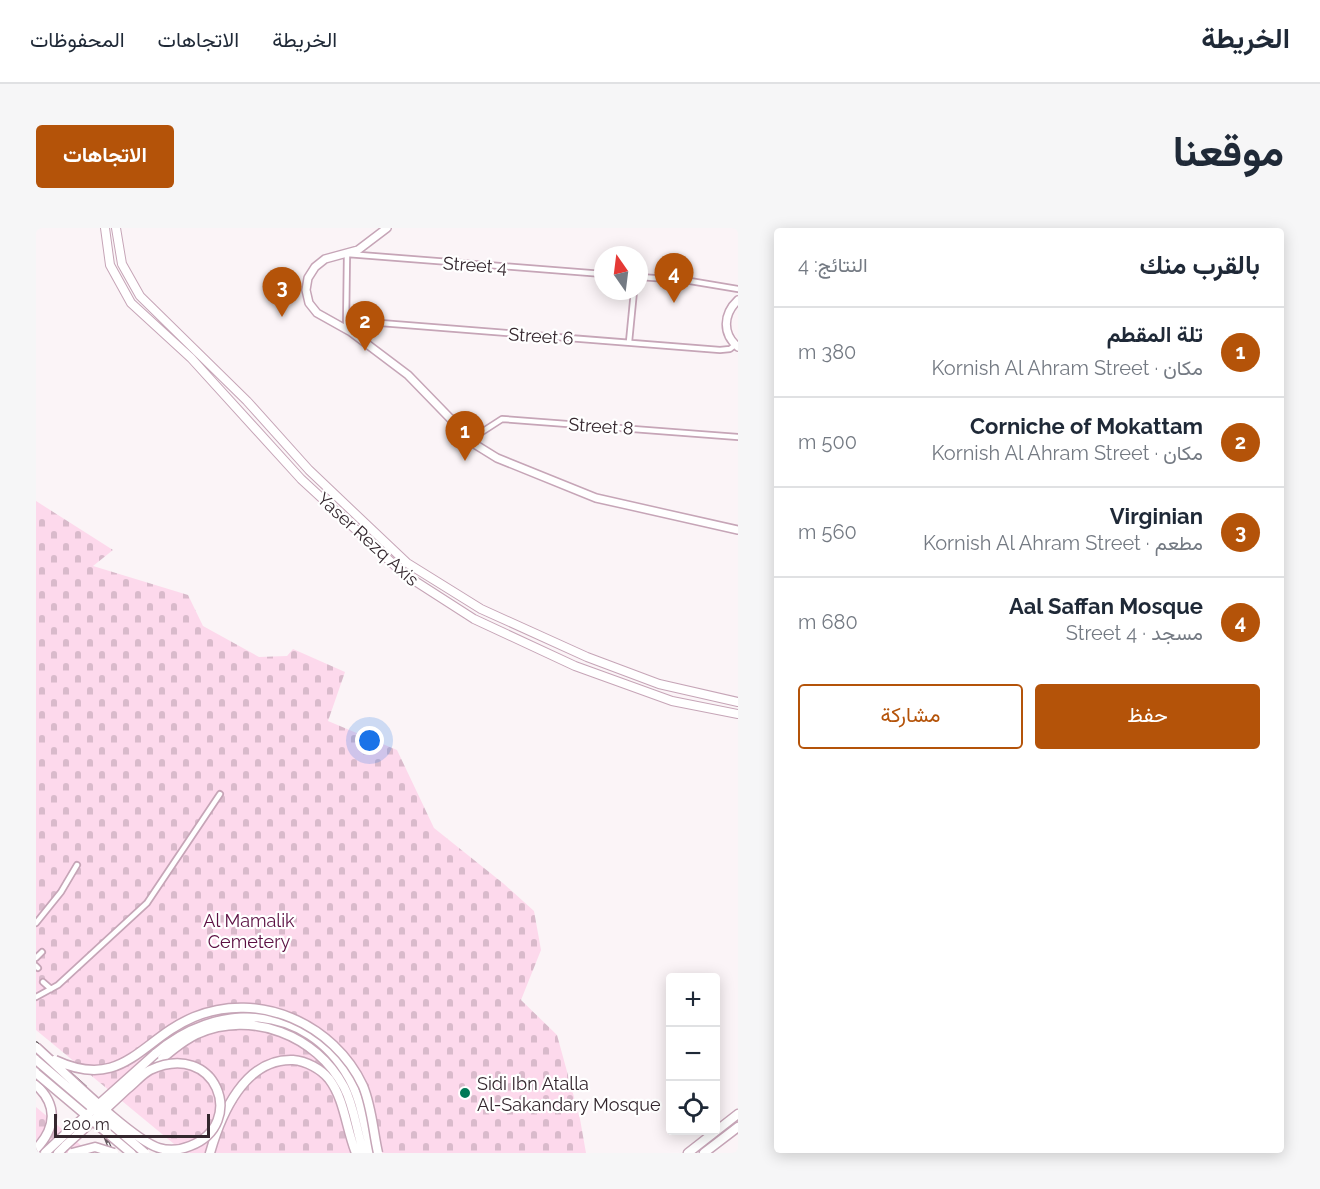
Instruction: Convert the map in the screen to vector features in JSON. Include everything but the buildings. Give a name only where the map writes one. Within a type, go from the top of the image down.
[{"type":"highway","points":[[38,1049],[67,1065],[102,1069],[131,1061],[169,1031],[204,1014],[243,1008],[280,1013],[304,1023],[320,1034],[350,1065],[367,1098],[378,1153]]},
{"type":"highway","points":[[58,1153],[63,1142],[154,1054],[184,1032],[218,1019],[252,1017],[295,1028],[329,1053],[349,1079],[359,1103],[372,1153]]},
{"type":"highway","points":[[45,1153],[63,1142],[180,1044],[212,1029],[252,1025],[286,1034],[315,1051],[339,1078],[350,1099],[364,1153]]},
{"type":"highway","points":[[38,1049],[153,1146],[175,1149],[200,1141],[214,1127],[220,1109],[220,1099],[213,1080],[200,1067],[184,1062],[170,1063],[149,1070]]},
{"type":"highway","points":[[36,1060],[145,1153]]},
{"type":"highway","points":[[210,1153],[220,1125],[246,1079],[266,1064],[286,1060],[310,1065],[329,1079],[341,1102],[356,1153]]},
{"type":"highway","points":[[36,1073],[130,1153]]},
{"type":"highway","points":[[36,1085],[50,1102],[53,1118],[49,1134],[36,1149]]},
{"type":"highway","points":[[688,1153],[738,1114]]},
{"type":"highway","points":[[704,1153],[738,1127]]},
{"type":"highway","points":[[72,1153],[95,1147],[114,1153]]},
{"type":"main road","name":"Yaser Rezq Axis","points":[[105,228],[113,273],[131,303],[190,358],[301,479],[404,574],[474,619],[575,666],[672,701],[738,714]]},
{"type":"main road","name":"Yaser Rezq Axis","points":[[116,228],[122,264],[141,296],[247,401],[309,470],[407,563],[435,583],[481,609],[586,657],[659,684],[738,702]]},
{"type":"street","points":[[387,228],[363,248],[331,257],[319,263],[311,272],[306,290],[309,303],[317,313],[346,328],[415,381],[471,439],[497,459],[584,494],[738,530]]},
{"type":"street","points":[[346,328],[347,254]]},
{"type":"street","name":"Street 4","points":[[347,254],[594,273]]},
{"type":"street","points":[[648,277],[684,279],[738,289]]},
{"type":"street","points":[[629,342],[633,300]]},
{"type":"street","points":[[737,346],[727,331],[726,320],[729,310],[738,300]]},
{"type":"street","name":"Street 6","points":[[346,328],[368,322],[720,350],[737,346]]},
{"type":"street","name":"Street 8","points":[[471,439],[501,419],[738,437]]},
{"type":"street","points":[[36,998],[51,989],[147,903],[220,794]]},
{"type":"street","points":[[36,923],[61,892],[77,865]]},
{"type":"street","points":[[36,958],[42,952]]},
{"type":"street","points":[[43,982],[51,989]]},
{"type":"green space","name":"Al Mamalik Cemetery","points":[[36,501],[113,550],[93,566],[188,595],[203,626],[259,657],[287,656],[293,649],[345,672],[328,721],[397,750],[434,828],[534,911],[541,950],[521,1000],[557,1035],[580,1119],[586,1153],[185,1153],[36,1030]]},
{"type":"green space","points":[[36,1107],[90,1153],[36,1153]]},
{"type":"railway","points":[[36,1043],[85,1087],[112,1153]]},
{"type":"place","name":"Aal Saffan Mosque","points":[[674,303]]},
{"type":"place","name":"Virginian","points":[[282,317]]},
{"type":"place","name":"Corniche of Mokattam","points":[[365,351]]},
{"type":"place","name":"تلة المقطم","points":[[465,461]]},
{"type":"place","name":"Sidi Ibn Atalla Al-Sakandary Mosque","points":[[465,1093]]}]
